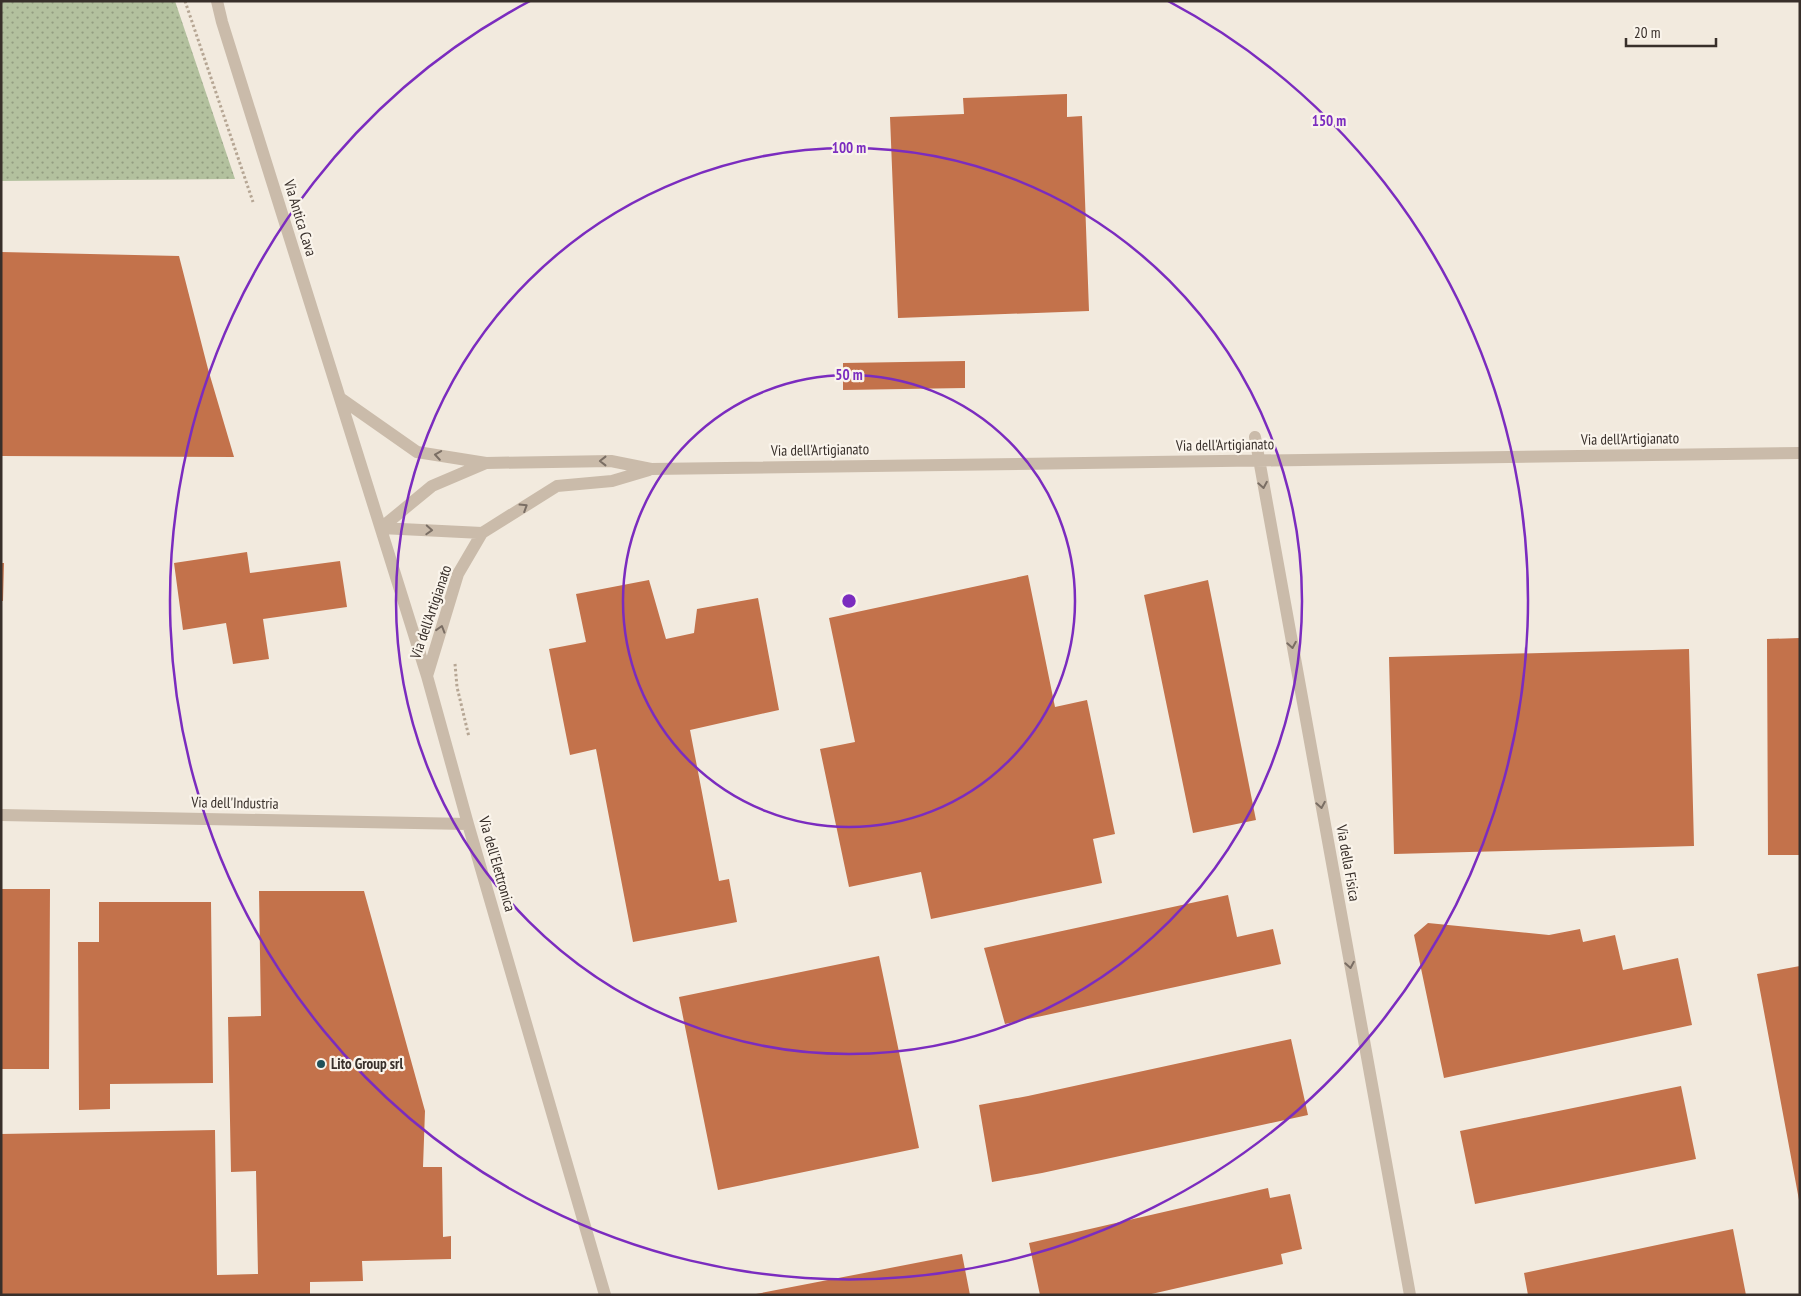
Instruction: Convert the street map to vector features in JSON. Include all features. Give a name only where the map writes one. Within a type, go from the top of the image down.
[{"type":"street","name":"Via Antica Cava","points":[[217,1],[354,444]]},
{"type":"street","name":"Via dell'Artigianato","points":[[340,398],[417,452],[486,463],[611,461],[651,469],[1800,452]]},
{"type":"street","name":"Via della Fisica","points":[[1255,437],[1410,1295]]},
{"type":"street","name":"Via dell'Elettronica","points":[[354,444],[426,676],[605,1295]]},
{"type":"street","name":"Via dell'Artigianato","points":[[380,528],[432,486],[486,463]]},
{"type":"street","name":"Via dell'Artigianato","points":[[426,676],[458,574],[482,533],[557,486],[612,481],[651,469]]},
{"type":"street","points":[[380,528],[482,533]]},
{"type":"street","name":"Via dell'Industria","points":[[1,815],[468,824]]},
{"type":"path","points":[[448,751],[471,745],[456,687],[455,659]]},
{"type":"green space","points":[[1,1],[175,1],[235,179],[1,181]]},
{"type":"building","points":[[1067,94],[1067,117],[1082,116],[1089,311],[898,318],[890,117],[964,114],[963,98]]},
{"type":"building","points":[[1,252],[179,256],[208,369],[234,457],[1,456]]},
{"type":"building","points":[[965,361],[965,388],[843,390],[843,363]]},
{"type":"building","points":[[247,552],[250,573],[340,561],[347,607],[263,619],[269,659],[233,664],[226,623],[183,630],[174,563]]},
{"type":"building","points":[[1,563],[4,563],[3,601],[1,601]]},
{"type":"building","points":[[1028,575],[1055,707],[1087,700],[1115,834],[1093,839],[1102,883],[931,919],[921,872],[849,887],[820,749],[855,742],[829,618]]},
{"type":"building","points":[[649,580],[666,639],[694,633],[697,609],[758,598],[779,710],[690,730],[719,881],[729,879],[737,922],[633,942],[596,749],[570,755],[549,649],[586,642],[576,594]]},
{"type":"building","points":[[1208,580],[1256,820],[1193,833],[1144,595]]},
{"type":"building","points":[[1800,638],[1800,855],[1768,855],[1767,639]]},
{"type":"building","points":[[1689,649],[1694,846],[1394,854],[1389,657]]},
{"type":"building","points":[[1,889],[50,889],[49,1069],[1,1069]]},
{"type":"building","name":"Lito Group srl","points":[[259,891],[364,891],[425,1111],[423,1167],[442,1167],[443,1237],[451,1236],[451,1259],[362,1261],[363,1281],[310,1282],[310,1295],[1,1295],[1,1134],[215,1130],[217,1275],[258,1274],[256,1171],[231,1172],[228,1017],[261,1016]]},
{"type":"building","points":[[1228,895],[1237,937],[1273,929],[1281,964],[1005,1024],[984,948]]},
{"type":"building","points":[[99,902],[211,902],[213,1083],[110,1084],[110,1109],[79,1110],[78,942],[99,942]]},
{"type":"building","points":[[1428,923],[1549,935],[1580,929],[1583,942],[1615,935],[1623,970],[1678,958],[1692,1025],[1444,1078],[1414,935]]},
{"type":"building","points":[[879,956],[919,1148],[718,1190],[679,997]]},
{"type":"building","points":[[1800,966],[1800,1200],[1799,1200],[1757,974]]},
{"type":"building","points":[[1291,1039],[1308,1115],[1042,1173],[992,1182],[979,1105]]},
{"type":"building","points":[[1681,1086],[1696,1159],[1475,1204],[1460,1131]]},
{"type":"building","points":[[1268,1188],[1270,1198],[1290,1194],[1302,1249],[1281,1254],[1283,1264],[1147,1295],[1040,1295],[1029,1243]]},
{"type":"building","points":[[1733,1229],[1746,1295],[1528,1295],[1524,1273]]},
{"type":"building","points":[[962,1254],[970,1295],[756,1295],[756,1294]]},
{"type":"place","name":"Lito Group srl","points":[[321,1064]]}]
